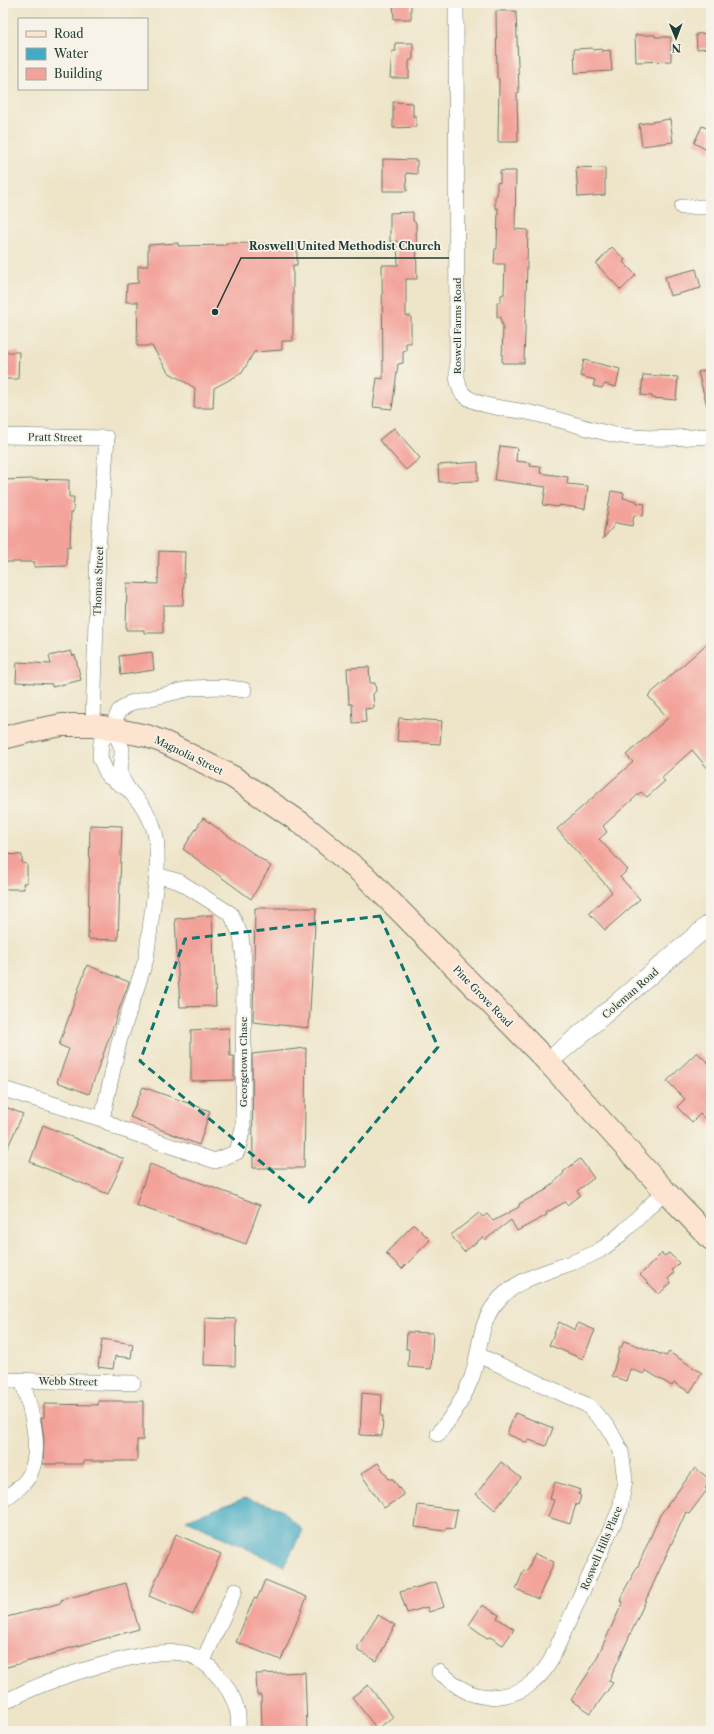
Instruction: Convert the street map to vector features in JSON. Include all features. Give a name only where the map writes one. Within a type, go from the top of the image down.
[{"type":"main road","name":"Magnolia Street","points":[[3,738],[62,725],[102,726],[147,736],[166,743],[233,777]]},
{"type":"main road","name":"Pine Grove Road","points":[[233,777],[301,823],[364,875],[548,1062],[665,1191],[711,1239]]},
{"type":"street","name":"Roswell Farms Road","points":[[456,3],[457,377],[463,394],[477,402],[538,414],[617,435],[664,439],[711,436]]},
{"type":"street","points":[[682,207],[711,207]]},
{"type":"street","name":"Pratt Street","points":[[3,436],[107,438]]},
{"type":"street","name":"Thomas Street","points":[[102,726],[98,549],[107,438]]},
{"type":"street","points":[[102,1119],[119,1042],[146,959],[157,875],[156,834],[151,819],[143,807],[126,788],[108,776],[100,758],[102,726],[130,703],[192,688],[222,687],[244,690]]},
{"type":"street","points":[[102,726],[122,750],[120,765],[122,779],[126,788]]},
{"type":"street","name":"Georgetown Chase","points":[[3,1089],[102,1119],[118,1128],[215,1160],[237,1152],[242,1128],[244,960],[241,936],[231,914],[180,882],[157,875]]},
{"type":"street","name":"Coleman Road","points":[[548,1062],[711,923]]},
{"type":"street","points":[[438,1434],[452,1417],[463,1398],[472,1377],[487,1318],[495,1304],[505,1293],[523,1280],[583,1258],[600,1250],[614,1239],[665,1191]]},
{"type":"street","name":"Roswell Hills Place","points":[[439,1672],[465,1691],[492,1697],[507,1695],[522,1690],[533,1683],[543,1673],[552,1660],[620,1509],[625,1480],[621,1451],[608,1427],[598,1415],[586,1405],[478,1355]]},
{"type":"street","name":"Webb Street","points":[[3,1380],[133,1383]]},
{"type":"street","points":[[3,1500],[27,1479],[34,1461],[33,1418],[22,1380]]},
{"type":"street","points":[[203,1660],[235,1590]]},
{"type":"street","points":[[3,1703],[27,1690],[82,1670],[145,1654],[183,1654],[203,1660],[227,1687],[237,1710],[238,1731]]},
{"type":"highlighted area","points":[[380,916],[438,1047],[309,1202],[140,1061],[185,939]]},
{"type":"water","points":[[245,1498],[279,1508],[303,1530],[284,1566],[186,1520]]},
{"type":"building","points":[[393,3],[411,3],[411,19],[394,19]]},
{"type":"building","points":[[496,11],[516,11],[519,93],[517,93],[518,142],[498,142],[499,79],[497,78]]},
{"type":"building","points":[[711,33],[711,48],[697,49],[696,34]]},
{"type":"building","points":[[635,35],[671,37],[671,61],[636,62]]},
{"type":"building","points":[[395,43],[413,43],[413,59],[409,61],[409,78],[390,78],[392,51],[396,51]]},
{"type":"building","points":[[592,48],[593,50],[601,49],[602,51],[610,50],[612,71],[575,73],[574,49]]},
{"type":"building","points":[[393,102],[413,103],[413,116],[416,116],[416,127],[393,128]]},
{"type":"building","points":[[670,119],[673,142],[642,146],[639,124]]},
{"type":"building","points":[[702,126],[711,130],[711,152],[694,143]]},
{"type":"building","points":[[383,159],[417,160],[417,174],[406,173],[407,191],[383,191]]},
{"type":"building","points":[[576,167],[605,168],[605,195],[578,197]]},
{"type":"building","points":[[500,171],[516,171],[515,229],[528,230],[524,363],[502,363],[503,324],[501,324],[501,317],[497,317],[497,302],[501,302],[501,295],[504,294],[505,264],[494,264],[495,249],[497,249],[498,208],[495,208],[495,197],[497,195],[497,182],[500,183]]},
{"type":"building","points":[[413,212],[413,221],[416,223],[417,279],[406,279],[406,316],[411,316],[411,343],[406,343],[406,350],[403,351],[403,363],[398,364],[392,409],[373,407],[377,378],[383,379],[382,265],[398,265],[397,241],[390,242],[390,213]]},
{"type":"building","points":[[178,243],[178,246],[226,245],[226,243],[297,244],[297,265],[293,265],[293,341],[282,341],[282,350],[254,352],[242,373],[214,388],[213,408],[194,408],[195,388],[168,372],[152,346],[137,346],[138,302],[126,302],[127,284],[138,283],[138,266],[148,266],[148,245]]},
{"type":"building","points":[[612,247],[625,260],[623,262],[636,275],[621,290],[596,264]]},
{"type":"building","points":[[696,269],[701,288],[670,296],[665,277]]},
{"type":"building","points":[[3,352],[19,352],[18,379],[3,379]]},
{"type":"building","points":[[584,360],[620,369],[616,387],[605,384],[602,388],[593,386],[595,380],[580,376]]},
{"type":"building","points":[[711,369],[711,406],[707,406],[698,372]]},
{"type":"building","points":[[643,375],[678,377],[676,400],[652,398],[652,396],[641,395]]},
{"type":"building","points":[[394,428],[420,458],[406,470],[379,440]]},
{"type":"building","points":[[500,446],[517,448],[516,461],[531,463],[530,466],[541,467],[540,473],[568,477],[567,484],[588,486],[585,509],[559,505],[559,507],[543,505],[546,487],[495,480]]},
{"type":"building","points":[[478,462],[478,481],[439,482],[438,465]]},
{"type":"building","points":[[3,480],[69,480],[69,497],[74,497],[73,512],[71,512],[70,547],[67,546],[67,566],[34,567],[35,562],[3,562]]},
{"type":"building","points":[[611,491],[624,493],[623,498],[645,504],[643,516],[634,515],[632,526],[616,523],[603,539]]},
{"type":"building","points":[[159,551],[185,552],[183,605],[163,605],[163,633],[144,633],[144,630],[126,630],[127,583],[158,584]]},
{"type":"building","points":[[711,640],[711,772],[692,750],[661,778],[665,781],[647,797],[641,792],[603,826],[607,832],[599,839],[628,870],[620,877],[640,899],[605,930],[589,913],[612,892],[557,829],[633,762],[626,755],[668,718],[648,696]]},
{"type":"building","points":[[71,651],[73,656],[75,655],[81,680],[52,687],[52,684],[16,682],[17,662],[51,664],[49,656]]},
{"type":"building","points":[[152,652],[154,670],[121,675],[119,656]]},
{"type":"building","points":[[369,667],[370,683],[375,683],[376,691],[373,694],[374,708],[365,709],[366,722],[353,723],[352,704],[349,704],[347,668]]},
{"type":"building","points":[[399,718],[442,721],[440,744],[397,741]]},
{"type":"building","points":[[203,818],[271,866],[251,899],[183,849]]},
{"type":"building","points":[[90,825],[122,826],[118,940],[88,939]]},
{"type":"building","points":[[3,854],[22,855],[22,863],[27,864],[27,883],[23,883],[24,889],[3,889]]},
{"type":"building","points":[[255,908],[316,908],[309,1028],[253,1022]]},
{"type":"building","points":[[212,915],[216,1006],[180,1007],[175,919]]},
{"type":"building","points":[[87,965],[129,982],[89,1094],[57,1082],[69,1049],[59,1045]]},
{"type":"building","points":[[229,1028],[230,1056],[234,1056],[234,1080],[191,1081],[191,1030]]},
{"type":"building","points":[[306,1048],[304,1168],[253,1168],[252,1054]]},
{"type":"building","points":[[697,1052],[711,1066],[711,1126],[700,1114],[692,1122],[677,1107],[685,1099],[667,1081]]},
{"type":"building","points":[[143,1087],[210,1111],[199,1145],[130,1117]]},
{"type":"building","points":[[3,1106],[23,1114],[3,1157]]},
{"type":"building","points":[[43,1125],[124,1159],[108,1194],[30,1162]]},
{"type":"building","points":[[580,1159],[594,1178],[577,1191],[580,1195],[567,1205],[565,1202],[546,1213],[547,1215],[517,1231],[511,1220],[485,1240],[483,1237],[464,1252],[451,1235],[479,1213],[483,1217],[487,1214],[493,1221],[519,1207],[519,1204],[546,1190],[564,1173],[563,1172]]},
{"type":"building","points":[[150,1164],[260,1205],[246,1244],[136,1205]]},
{"type":"building","points":[[414,1224],[430,1240],[402,1269],[386,1253]]},
{"type":"building","points":[[662,1253],[664,1256],[669,1253],[679,1263],[672,1270],[674,1273],[668,1279],[671,1283],[659,1294],[640,1275]]},
{"type":"building","points":[[205,1318],[236,1319],[235,1366],[204,1365]]},
{"type":"building","points":[[559,1322],[575,1330],[578,1323],[595,1330],[583,1359],[549,1345]]},
{"type":"building","points":[[407,1332],[433,1333],[431,1369],[408,1367],[409,1349],[406,1349]]},
{"type":"building","points":[[102,1339],[133,1344],[131,1358],[115,1356],[113,1369],[98,1367]]},
{"type":"building","points":[[624,1341],[666,1356],[669,1352],[702,1373],[690,1392],[674,1383],[672,1386],[645,1370],[644,1374],[630,1369],[626,1381],[612,1376],[620,1347],[621,1348]]},
{"type":"building","points":[[362,1393],[382,1395],[382,1436],[360,1435]]},
{"type":"building","points":[[98,1401],[143,1401],[143,1440],[137,1440],[137,1461],[84,1461],[84,1464],[43,1464],[44,1439],[41,1418],[44,1417],[44,1404],[98,1405]]},
{"type":"building","points":[[515,1413],[553,1428],[546,1446],[529,1440],[528,1443],[507,1434]]},
{"type":"building","points":[[501,1462],[521,1478],[495,1510],[476,1494]]},
{"type":"building","points":[[378,1463],[389,1479],[393,1479],[404,1495],[384,1508],[361,1474]]},
{"type":"building","points":[[695,1468],[711,1480],[705,1488],[707,1490],[689,1514],[686,1512],[609,1681],[613,1683],[591,1713],[571,1700],[594,1664],[623,1602],[620,1601],[625,1589],[638,1566],[660,1515]]},
{"type":"building","points":[[555,1482],[581,1490],[579,1495],[581,1496],[578,1505],[576,1504],[570,1524],[548,1517],[554,1500],[550,1499]]},
{"type":"building","points":[[418,1505],[457,1510],[454,1529],[447,1528],[445,1531],[415,1527]]},
{"type":"building","points":[[176,1534],[221,1554],[193,1615],[149,1596]]},
{"type":"building","points":[[535,1554],[554,1562],[538,1599],[516,1589],[524,1570],[527,1571]]},
{"type":"building","points":[[265,1580],[307,1597],[281,1660],[236,1642],[254,1598],[257,1599]]},
{"type":"building","points":[[436,1582],[444,1607],[429,1612],[427,1607],[407,1613],[400,1592]]},
{"type":"building","points":[[126,1583],[139,1629],[3,1668],[3,1618],[61,1603],[61,1600]]},
{"type":"building","points":[[482,1605],[499,1615],[497,1618],[514,1629],[503,1645],[490,1637],[487,1638],[469,1625]]},
{"type":"building","points":[[378,1615],[395,1625],[377,1661],[358,1651],[358,1646]]},
{"type":"building","points":[[305,1672],[307,1730],[262,1731],[261,1695],[257,1695],[256,1674]]},
{"type":"building","points":[[368,1685],[393,1717],[377,1729],[352,1697]]},
{"type":"place","name":"Roswell United Methodist Church","points":[[215,312]]}]
